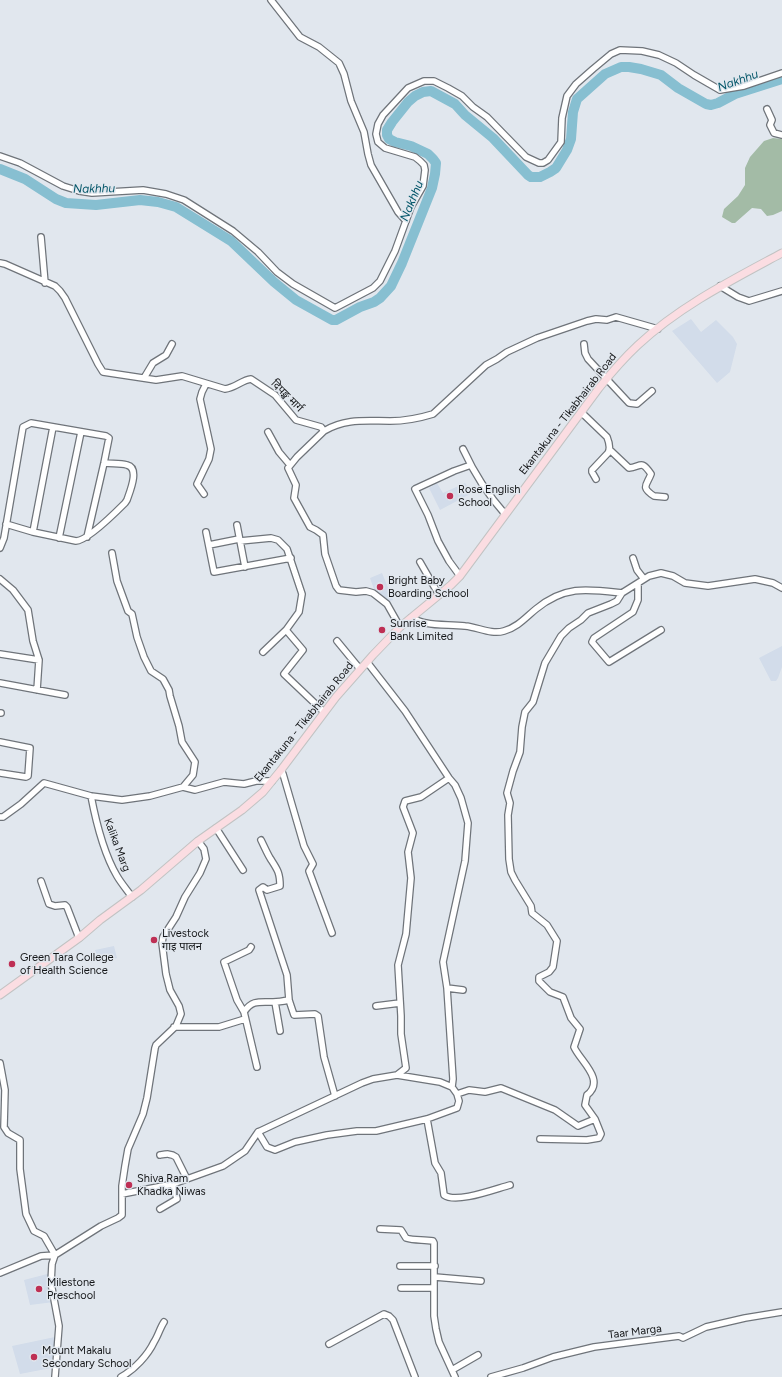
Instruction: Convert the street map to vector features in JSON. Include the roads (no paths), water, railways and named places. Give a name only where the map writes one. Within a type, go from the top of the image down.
[{"type":"main road","name":"Ekantakuna - Tikabhairab Road","points":[[0,995],[142,890],[198,841],[242,810],[263,792],[324,712],[360,669],[400,627],[460,576],[581,412],[619,364],[638,344],[697,300],[782,253]]},
{"type":"street","points":[[271,0],[300,37],[319,47],[339,63],[344,74],[351,101],[364,132],[371,165],[398,212],[406,221]]},
{"type":"street","points":[[0,156],[20,163],[63,186],[79,192],[143,190],[166,194],[184,200],[233,231],[258,252],[277,272],[293,284],[336,308],[373,288],[380,281],[395,251],[411,207],[423,186],[425,170],[424,165],[420,160],[415,157],[385,148],[378,142],[376,134],[378,124],[383,115],[408,88],[424,81],[434,81],[462,96],[473,107],[487,117],[526,157],[539,163],[546,162],[561,142],[562,118],[567,96],[576,84],[593,68],[611,54],[620,50],[633,50],[659,55],[676,63],[720,90],[744,86],[782,73]]},
{"type":"street","points":[[767,109],[772,120],[770,125],[774,133],[782,135]]},
{"type":"street","points":[[41,237],[44,283]]},
{"type":"street","name":"दिपङ्ख मार्ग","points":[[0,264],[5,264],[44,283],[54,286],[60,291],[103,372],[156,380],[182,376],[225,389],[230,388],[244,380],[251,379],[275,395],[296,420],[321,426],[324,431]]},
{"type":"street","points":[[720,286],[738,297],[749,301],[782,291]]},
{"type":"street","points":[[400,627],[387,604],[373,593],[366,591],[356,592],[339,590],[336,586],[325,554],[323,535],[310,527],[294,498],[296,485],[288,468],[290,464],[324,431],[333,425],[344,422],[370,420],[392,421],[433,414],[486,365],[507,352],[537,338],[587,321],[596,319],[607,320],[616,317],[658,329]]},
{"type":"street","points":[[144,378],[153,363],[166,356],[172,344]]},
{"type":"street","points":[[584,344],[585,353],[588,359],[629,403],[634,404],[640,402],[652,391]]},
{"type":"street","points":[[204,494],[197,484],[210,455],[200,399],[206,384]]},
{"type":"street","points":[[581,412],[607,437],[610,450],[629,468],[640,464],[651,474],[646,484],[646,489],[654,496],[665,497]]},
{"type":"street","points":[[0,548],[4,538],[23,427],[31,423],[106,436],[108,438],[104,464],[87,537]]},
{"type":"street","points":[[33,532],[53,427]]},
{"type":"street","points":[[59,538],[81,432]]},
{"type":"street","points":[[268,432],[279,452],[290,464]]},
{"type":"street","points":[[463,449],[471,465],[492,498],[505,514]]},
{"type":"street","points":[[596,479],[592,470],[610,450]]},
{"type":"street","points":[[6,524],[33,532],[76,541],[80,541],[87,537],[125,503],[134,474],[131,467],[128,465],[104,464]]},
{"type":"street","points":[[460,576],[449,561],[438,541],[428,515],[415,489],[471,465]]},
{"type":"street","points":[[237,525],[245,567]]},
{"type":"street","points":[[206,532],[214,572],[290,558]]},
{"type":"street","points":[[209,545],[239,540],[271,538],[278,540],[287,549],[302,594],[299,612],[286,630],[263,652]]},
{"type":"street","points":[[112,553],[117,581],[128,611],[132,614],[137,637],[144,657],[151,671],[162,679],[169,690],[182,742],[195,762],[193,775],[183,787]]},
{"type":"street","points":[[633,558],[637,570],[644,580]]},
{"type":"street","points":[[420,562],[439,595]]},
{"type":"street","points":[[540,1139],[587,1140],[599,1138],[600,1134],[595,1119],[585,1105],[587,1095],[593,1091],[594,1084],[591,1072],[575,1051],[574,1047],[580,1029],[572,1018],[563,997],[550,992],[539,981],[539,977],[549,972],[553,967],[557,942],[548,925],[532,912],[531,906],[511,872],[509,859],[508,815],[510,803],[507,793],[520,752],[522,726],[525,712],[533,702],[545,664],[554,647],[566,631],[588,613],[617,601],[622,594],[650,576],[661,573],[673,576],[685,583],[708,586],[755,579],[773,583],[782,588]]},
{"type":"street","points":[[0,579],[13,590],[28,610],[33,641],[39,660],[37,690]]},
{"type":"street","points":[[638,584],[638,600],[633,612],[594,638],[592,642],[608,662],[661,630]]},
{"type":"street","points":[[412,618],[427,623],[467,626],[491,632],[503,632],[522,622],[535,609],[549,599],[562,593],[587,589],[622,594]]},
{"type":"street","points":[[286,630],[303,650],[284,674],[324,712]]},
{"type":"street","points":[[337,641],[360,669]]},
{"type":"street","points":[[0,654],[39,660]]},
{"type":"street","points":[[367,662],[405,711],[455,785],[461,798],[468,823],[465,861],[443,962],[447,988],[453,1079],[452,1087]]},
{"type":"street","points":[[0,683],[65,695]]},
{"type":"street","points":[[0,742],[30,748],[28,776],[0,773]]},
{"type":"street","points":[[281,770],[304,846],[313,864],[309,872],[332,933]]},
{"type":"street","points":[[397,1075],[406,1068],[400,1034],[401,1016],[398,965],[406,934],[411,878],[408,852],[413,833],[403,807],[405,801],[421,797],[449,778]]},
{"type":"street","points":[[0,817],[3,817],[21,804],[44,783],[91,796],[122,800],[150,796],[183,787],[194,790],[224,782],[244,784],[256,781],[272,781]]},
{"type":"street","name":"Kalika Marg","points":[[91,796],[97,823],[106,851],[117,876],[132,897]]},
{"type":"street","points":[[216,828],[244,870]]},
{"type":"street","points":[[261,840],[279,872],[280,886],[267,890],[263,887],[259,890],[287,975],[289,1000],[294,1015],[315,1014],[318,1016],[324,1058],[335,1096]]},
{"type":"street","points":[[0,1273],[41,1256],[55,1255],[101,1226],[122,1215],[122,1186],[128,1149],[143,1114],[155,1048],[156,1045],[179,1021],[181,1014],[179,1006],[170,990],[162,944],[163,937],[176,917],[206,859],[204,849],[198,841]]},
{"type":"street","points":[[41,881],[49,904],[55,906],[67,906],[79,938]]},
{"type":"street","points":[[251,947],[249,950],[224,962],[237,1000],[244,1012],[257,1067]]},
{"type":"street","points":[[447,988],[463,990]]},
{"type":"street","points":[[244,1012],[252,1003],[289,1000]]},
{"type":"street","points":[[275,1002],[280,1031]]},
{"type":"street","points":[[376,1006],[400,1003]]},
{"type":"street","points":[[174,1027],[218,1027],[245,1019]]},
{"type":"street","points":[[0,1062],[5,1090],[2,1128],[20,1140],[20,1169],[26,1214],[34,1231],[44,1236],[55,1255],[52,1264],[51,1283],[59,1326],[55,1377]]},
{"type":"street","points":[[122,1194],[173,1184],[227,1164],[245,1151],[258,1132],[368,1081],[397,1075],[440,1082],[452,1087],[457,1094],[459,1101],[457,1108],[427,1120],[376,1131],[326,1134],[296,1142],[275,1150],[267,1147],[258,1132]]},
{"type":"street","points":[[457,1094],[470,1090],[485,1092],[501,1088],[555,1110],[578,1126],[595,1119]]},
{"type":"street","points":[[427,1120],[436,1162],[441,1173],[444,1194],[448,1198],[478,1194],[510,1185]]},
{"type":"street","points":[[160,1155],[173,1154],[188,1179]]},
{"type":"street","points":[[160,1209],[177,1199],[173,1184]]},
{"type":"street","points":[[380,1229],[401,1230],[406,1238],[411,1240],[432,1241],[434,1243],[434,1316],[436,1329],[439,1342],[455,1377]]},
{"type":"street","points":[[400,1266],[435,1266]]},
{"type":"street","points":[[435,1276],[481,1281]]},
{"type":"street","points":[[401,1288],[434,1288]]},
{"type":"street","name":"Taar Marga","points":[[491,1377],[524,1368],[553,1357],[594,1347],[679,1336],[683,1338],[706,1327],[745,1318],[782,1312]]},
{"type":"street","points":[[329,1344],[384,1314],[389,1316],[395,1324],[415,1377]]},
{"type":"street","points":[[121,1377],[148,1353],[164,1322]]},
{"type":"street","points":[[452,1370],[478,1355]]},
{"type":"waterway","name":"Nakhhu","points":[[0,169],[25,179],[56,199],[66,203],[96,205],[140,200],[158,202],[176,207],[231,241],[274,282],[296,300],[332,320],[336,320],[360,307],[374,302],[391,286],[402,263],[432,188],[436,163],[433,159],[428,154],[411,146],[389,139],[387,135],[387,130],[392,122],[408,102],[415,96],[423,92],[431,91],[455,104],[465,115],[493,138],[528,175],[531,177],[540,177],[556,168],[567,150],[571,139],[573,112],[577,99],[605,74],[621,67],[641,69],[661,75],[678,88],[706,104],[711,105],[735,94],[782,79]]},
{"type":"place","name":"Rose English School","points":[[450,496]]},
{"type":"place","name":"Bright Baby Boarding School","points":[[380,587]]},
{"type":"place","name":"Sunrise Bank Limited","points":[[382,630]]},
{"type":"place","name":"Livestock गाइ पालन","points":[[154,940]]},
{"type":"place","name":"Green Tara College of Health Science","points":[[12,964]]},
{"type":"place","name":"Shiva Ram Khadka Niwas","points":[[129,1185]]},
{"type":"place","name":"Milestone Preschool","points":[[39,1289]]},
{"type":"place","name":"Mount Makalu Secondary School","points":[[34,1357]]}]
